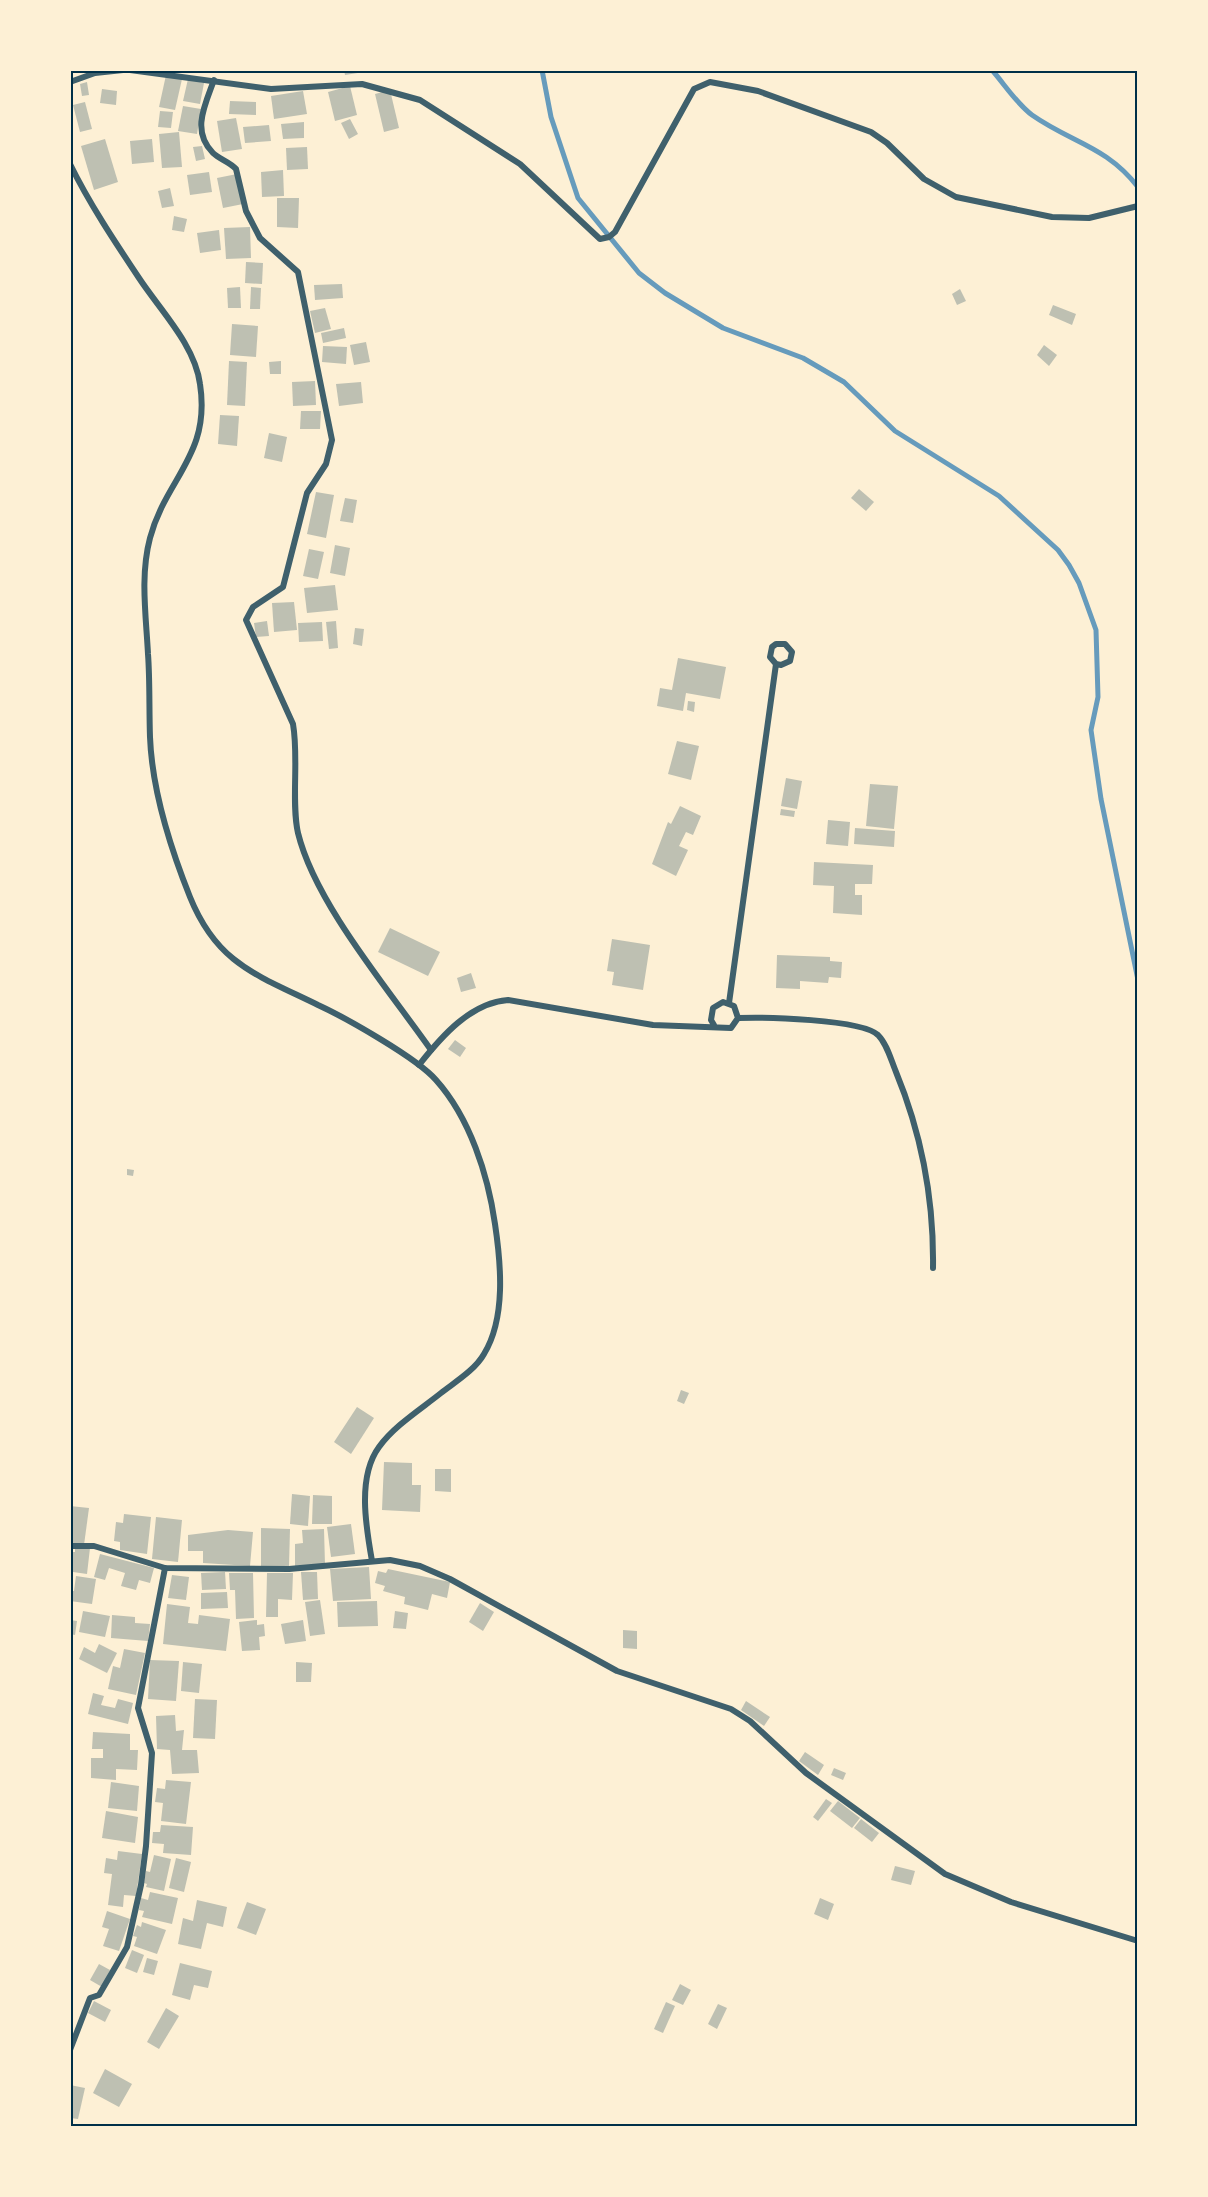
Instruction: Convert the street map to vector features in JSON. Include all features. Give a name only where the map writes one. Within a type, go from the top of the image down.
[{"type":"street","points":[[70,82],[94,73],[123,70]]},
{"type":"street","points":[[130,70],[271,89],[362,84],[420,100],[520,164],[600,239],[609,237],[615,232],[694,89],[710,82],[758,91],[871,132],[887,143],[924,179],[956,197],[1052,217],[1089,218],[1137,206]]},
{"type":"street","points":[[214,81],[201,120],[201,132],[212,152],[238,172],[246,211],[261,241],[298,272],[332,440],[326,464],[307,493],[283,587],[252,607],[246,620],[293,723],[296,740],[297,830],[304,852],[330,906],[431,1050]]},
{"type":"street","points":[[70,164],[139,278],[187,349],[200,378],[203,405],[200,436],[158,518],[150,539],[144,579],[151,702],[150,738],[156,785],[165,822],[190,897],[206,933],[230,958],[275,986],[321,1006],[419,1065],[443,1089],[466,1127],[487,1181],[501,1273],[493,1334],[484,1356],[378,1448],[366,1484],[368,1537],[372,1561]]},
{"type":"street","points":[[729,1003],[776,664]]},
{"type":"street","points":[[419,1065],[457,1024],[482,1005],[498,1001],[508,1000],[653,1025],[691,1028],[714,1025],[726,1030],[731,1028],[738,1018]]},
{"type":"street","points":[[714,1025],[711,1020],[713,1008],[723,1002],[734,1006],[738,1018]]},
{"type":"street","points":[[738,1018],[777,1016],[852,1027],[877,1034],[885,1046],[911,1109],[932,1199],[933,1268]]},
{"type":"street","points":[[70,1546],[94,1546],[165,1568],[289,1569],[355,1565],[372,1561],[407,1561],[450,1579],[617,1671],[731,1709],[750,1721],[806,1773],[945,1874],[1021,1906],[1137,1941]]},
{"type":"street","points":[[70,2050],[90,1998],[99,1995],[127,1947],[135,1919],[146,1846],[152,1753],[138,1708],[165,1568]]},
{"type":"building","points":[[344,70],[364,70],[364,72],[345,75]]},
{"type":"building","points":[[166,75],[182,79],[175,110],[159,107]]},
{"type":"building","points":[[188,79],[204,83],[200,104],[183,101]]},
{"type":"building","points":[[87,82],[89,95],[82,96],[80,84]]},
{"type":"building","points":[[350,86],[357,115],[335,121],[328,92]]},
{"type":"building","points":[[102,89],[117,91],[116,105],[100,103]]},
{"type":"building","points":[[390,90],[399,128],[384,132],[375,94]]},
{"type":"building","points":[[303,91],[307,114],[274,119],[271,96]]},
{"type":"building","points":[[230,101],[256,102],[256,115],[229,114]]},
{"type":"building","points":[[85,102],[92,129],[80,132],[73,105]]},
{"type":"building","points":[[183,106],[201,109],[197,134],[178,131]]},
{"type":"building","points":[[160,111],[173,112],[171,128],[158,127]]},
{"type":"building","points":[[236,118],[242,149],[222,152],[217,121]]},
{"type":"building","points":[[350,119],[358,134],[349,139],[341,123]]},
{"type":"building","points":[[304,122],[304,138],[283,139],[281,124]]},
{"type":"building","points":[[269,125],[271,141],[245,143],[243,127]]},
{"type":"building","points":[[179,132],[182,167],[162,168],[159,134]]},
{"type":"building","points":[[105,139],[118,182],[94,190],[81,146]]},
{"type":"building","points":[[152,139],[154,162],[132,164],[130,141]]},
{"type":"building","points":[[202,146],[205,159],[196,161],[193,147]]},
{"type":"building","points":[[307,147],[308,169],[287,170],[286,148]]},
{"type":"building","points":[[283,170],[284,196],[262,197],[261,172]]},
{"type":"building","points":[[209,172],[212,192],[190,195],[187,175]]},
{"type":"building","points":[[237,174],[243,204],[223,208],[217,178]]},
{"type":"building","points":[[170,188],[174,206],[162,208],[158,191]]},
{"type":"building","points":[[277,198],[299,198],[298,228],[277,227]]},
{"type":"building","points":[[174,216],[187,219],[184,232],[172,230]]},
{"type":"building","points":[[250,227],[251,258],[226,259],[224,228]]},
{"type":"building","points":[[219,230],[221,250],[200,253],[197,233]]},
{"type":"building","points":[[246,262],[263,263],[262,284],[245,283]]},
{"type":"building","points":[[342,284],[343,298],[315,300],[314,285]]},
{"type":"building","points":[[240,287],[241,308],[228,308],[227,288]]},
{"type":"building","points":[[251,287],[261,288],[260,309],[250,309]]},
{"type":"building","points":[[960,289],[966,301],[957,305],[952,294]]},
{"type":"building","points":[[1053,305],[1076,314],[1072,325],[1049,315]]},
{"type":"building","points":[[325,308],[331,329],[315,333],[310,311]]},
{"type":"building","points":[[232,324],[258,326],[256,357],[230,355]]},
{"type":"building","points":[[344,328],[346,338],[323,343],[321,333]]},
{"type":"building","points":[[366,342],[370,362],[354,365],[350,345]]},
{"type":"building","points":[[1044,345],[1057,355],[1049,366],[1037,355]]},
{"type":"building","points":[[323,346],[347,347],[346,364],[322,362]]},
{"type":"building","points":[[229,361],[247,362],[245,406],[227,405]]},
{"type":"building","points":[[281,361],[281,374],[270,374],[269,362]]},
{"type":"building","points":[[315,381],[316,405],[293,406],[292,382]]},
{"type":"building","points":[[361,382],[363,403],[339,406],[336,384]]},
{"type":"building","points":[[301,411],[321,411],[320,429],[300,429]]},
{"type":"building","points":[[220,415],[239,416],[237,446],[218,444]]},
{"type":"building","points":[[269,433],[287,437],[282,462],[264,458]]},
{"type":"building","points":[[859,489],[874,502],[866,511],[851,498]]},
{"type":"building","points":[[316,492],[334,495],[326,538],[307,534]]},
{"type":"building","points":[[345,498],[357,500],[353,523],[340,521]]},
{"type":"building","points":[[335,545],[350,548],[345,576],[330,573]]},
{"type":"building","points":[[309,549],[324,552],[318,579],[303,576]]},
{"type":"building","points":[[335,585],[338,610],[307,613],[304,588]]},
{"type":"building","points":[[294,602],[297,630],[274,632],[272,603]]},
{"type":"building","points":[[267,621],[269,636],[256,637],[254,623]]},
{"type":"building","points":[[336,621],[338,648],[329,649],[326,622]]},
{"type":"building","points":[[322,622],[323,641],[299,642],[298,623]]},
{"type":"building","points":[[355,628],[364,629],[362,646],[353,644]]},
{"type":"building","points":[[678,658],[726,667],[720,699],[686,693],[683,711],[657,706],[660,688],[672,690]]},
{"type":"building","points":[[688,701],[695,702],[694,712],[687,710]]},
{"type":"building","points":[[677,741],[699,746],[691,780],[668,774]]},
{"type":"building","points":[[786,778],[802,781],[797,809],[781,806]]},
{"type":"building","points":[[870,784],[898,786],[894,829],[866,826]]},
{"type":"building","points":[[680,806],[701,816],[693,835],[686,832],[679,846],[688,850],[676,876],[652,864],[668,822],[671,824]]},
{"type":"building","points":[[781,809],[795,811],[794,817],[780,815]]},
{"type":"building","points":[[828,820],[850,822],[848,846],[826,844]]},
{"type":"building","points":[[855,828],[895,831],[894,847],[854,844]]},
{"type":"building","points":[[814,862],[873,865],[872,884],[855,884],[855,895],[862,895],[862,915],[833,913],[834,886],[813,885]]},
{"type":"building","points":[[390,928],[440,952],[428,976],[378,952]]},
{"type":"building","points":[[612,939],[650,945],[643,990],[612,985],[614,972],[607,971]]},
{"type":"building","points":[[777,955],[830,957],[830,961],[842,962],[841,978],[829,977],[828,983],[800,981],[800,989],[776,988]]},
{"type":"building","points":[[471,973],[476,988],[461,992],[457,978]]},
{"type":"building","points":[[455,1040],[466,1048],[460,1057],[448,1049]]},
{"type":"building","points":[[127,1169],[134,1170],[133,1176],[127,1175]]},
{"type":"building","points":[[681,1390],[689,1393],[684,1404],[677,1401]]},
{"type":"building","points":[[357,1407],[374,1418],[351,1454],[334,1442]]},
{"type":"building","points":[[384,1462],[412,1463],[412,1485],[421,1485],[420,1512],[382,1510]]},
{"type":"building","points":[[435,1469],[451,1469],[451,1492],[435,1491]]},
{"type":"building","points":[[292,1494],[310,1496],[308,1526],[290,1524]]},
{"type":"building","points":[[313,1495],[332,1496],[332,1524],[312,1524]]},
{"type":"building","points":[[70,1506],[89,1508],[84,1545],[70,1543]]},
{"type":"building","points":[[124,1514],[151,1517],[147,1554],[120,1550],[120,1542],[114,1541],[116,1522],[123,1523]]},
{"type":"building","points":[[156,1517],[182,1520],[178,1562],[152,1559]]},
{"type":"building","points":[[351,1524],[355,1554],[331,1557],[327,1527]]},
{"type":"building","points":[[261,1528],[290,1529],[289,1566],[261,1566]]},
{"type":"building","points":[[324,1529],[325,1565],[295,1566],[295,1544],[303,1543],[302,1530]]},
{"type":"building","points":[[228,1530],[253,1532],[250,1566],[203,1563],[203,1551],[188,1551],[188,1535]]},
{"type":"building","points":[[75,1546],[90,1548],[87,1574],[73,1572],[70,1552],[75,1552]]},
{"type":"building","points":[[100,1554],[154,1568],[150,1583],[139,1580],[136,1590],[121,1586],[125,1573],[109,1568],[105,1580],[94,1577]]},
{"type":"building","points":[[369,1567],[371,1599],[333,1601],[330,1569]]},
{"type":"building","points":[[388,1569],[450,1582],[447,1598],[432,1594],[428,1610],[404,1604],[405,1597],[383,1591],[385,1586],[375,1583],[378,1571],[386,1573]]},
{"type":"building","points":[[225,1572],[226,1589],[202,1590],[201,1573]]},
{"type":"building","points":[[301,1572],[317,1572],[318,1599],[303,1600]]},
{"type":"building","points":[[229,1573],[253,1573],[254,1618],[236,1619],[235,1590],[230,1590]]},
{"type":"building","points":[[267,1573],[293,1573],[292,1600],[278,1599],[278,1617],[266,1617]]},
{"type":"building","points":[[172,1575],[189,1577],[186,1600],[168,1598]]},
{"type":"building","points":[[76,1576],[96,1579],[92,1604],[70,1601],[70,1591],[74,1591]]},
{"type":"building","points":[[227,1592],[228,1608],[201,1609],[201,1593]]},
{"type":"building","points":[[320,1600],[325,1634],[310,1636],[305,1602]]},
{"type":"building","points":[[377,1601],[378,1626],[338,1627],[337,1602]]},
{"type":"building","points":[[480,1603],[494,1612],[483,1631],[469,1622]]},
{"type":"building","points":[[167,1604],[190,1607],[188,1623],[198,1624],[199,1615],[230,1619],[226,1651],[163,1644]]},
{"type":"building","points":[[83,1611],[110,1616],[105,1637],[79,1632]]},
{"type":"building","points":[[395,1611],[408,1613],[406,1629],[393,1628]]},
{"type":"building","points":[[112,1615],[135,1617],[135,1623],[150,1624],[148,1641],[111,1638]]},
{"type":"building","points":[[70,1620],[77,1621],[75,1635],[70,1634]]},
{"type":"building","points":[[257,1620],[257,1625],[264,1624],[265,1636],[259,1637],[260,1650],[242,1651],[239,1622]]},
{"type":"building","points":[[303,1620],[306,1641],[285,1644],[281,1624]]},
{"type":"building","points":[[623,1630],[637,1631],[637,1649],[623,1648]]},
{"type":"building","points":[[99,1644],[117,1653],[107,1673],[79,1659],[84,1647],[95,1653]]},
{"type":"building","points":[[124,1649],[145,1653],[136,1695],[108,1689],[113,1666],[120,1668]]},
{"type":"building","points":[[150,1660],[179,1661],[176,1701],[148,1699]]},
{"type":"building","points":[[183,1662],[202,1664],[199,1693],[181,1691]]},
{"type":"building","points":[[296,1662],[312,1663],[311,1682],[296,1682]]},
{"type":"building","points":[[93,1693],[104,1696],[101,1705],[115,1708],[118,1699],[133,1703],[128,1724],[88,1714]]},
{"type":"building","points":[[195,1699],[217,1700],[215,1739],[193,1738]]},
{"type":"building","points":[[746,1701],[770,1717],[764,1726],[741,1710]]},
{"type":"building","points":[[175,1715],[176,1731],[184,1730],[182,1750],[197,1750],[199,1773],[172,1774],[170,1750],[157,1749],[156,1716]]},
{"type":"building","points":[[93,1732],[130,1734],[130,1750],[138,1750],[137,1770],[116,1769],[116,1780],[91,1778],[91,1758],[103,1758],[103,1749],[92,1749]]},
{"type":"building","points":[[805,1752],[824,1765],[818,1775],[799,1761]]},
{"type":"building","points":[[834,1768],[846,1773],[843,1780],[831,1775]]},
{"type":"building","points":[[166,1780],[191,1782],[186,1824],[161,1821],[163,1803],[155,1802],[157,1788],[165,1789]]},
{"type":"building","points":[[111,1782],[139,1786],[137,1811],[108,1808]]},
{"type":"building","points":[[826,1799],[832,1803],[818,1821],[813,1817]]},
{"type":"building","points":[[838,1801],[860,1818],[852,1828],[830,1811]]},
{"type":"building","points":[[106,1811],[138,1817],[135,1843],[102,1838]]},
{"type":"building","points":[[861,1819],[879,1833],[872,1842],[854,1828]]},
{"type":"building","points":[[161,1825],[193,1827],[191,1855],[163,1853],[164,1844],[152,1843],[153,1832],[160,1832]]},
{"type":"building","points":[[118,1851],[142,1854],[136,1896],[124,1895],[123,1907],[108,1905],[112,1874],[104,1873],[106,1858],[117,1860]]},
{"type":"building","points":[[154,1855],[171,1859],[164,1891],[146,1887],[147,1884],[144,1883],[146,1871],[150,1872]]},
{"type":"building","points":[[176,1858],[191,1862],[184,1892],[169,1888]]},
{"type":"building","points":[[895,1866],[915,1871],[911,1885],[891,1880]]},
{"type":"building","points":[[150,1892],[178,1898],[172,1924],[142,1917],[144,1911],[139,1910],[141,1898],[148,1900]]},
{"type":"building","points":[[820,1898],[834,1904],[828,1920],[814,1914]]},
{"type":"building","points":[[197,1900],[227,1907],[223,1927],[207,1923],[201,1949],[178,1944],[183,1918],[193,1921]]},
{"type":"building","points":[[247,1902],[266,1909],[256,1935],[237,1928]]},
{"type":"building","points":[[107,1911],[130,1919],[119,1951],[103,1946],[109,1929],[102,1927]]},
{"type":"building","points":[[142,1922],[166,1930],[157,1954],[134,1946],[137,1937],[133,1936],[137,1925],[141,1927]]},
{"type":"building","points":[[132,1950],[144,1955],[137,1973],[125,1968]]},
{"type":"building","points":[[147,1958],[158,1961],[154,1975],[143,1972]]},
{"type":"building","points":[[180,1963],[212,1971],[208,1988],[194,1985],[190,2000],[172,1995]]},
{"type":"building","points":[[99,1964],[110,1970],[102,1987],[90,1980]]},
{"type":"building","points":[[680,1984],[691,1990],[683,2005],[672,2000]]},
{"type":"building","points":[[94,2001],[111,2010],[105,2022],[88,2013]]},
{"type":"building","points":[[666,2002],[675,2006],[663,2033],[654,2029]]},
{"type":"building","points":[[718,2004],[727,2008],[717,2029],[708,2024]]},
{"type":"building","points":[[166,2008],[179,2016],[159,2049],[147,2042]]},
{"type":"building","points":[[105,2069],[132,2084],[119,2107],[93,2093]]},
{"type":"building","points":[[70,2085],[85,2088],[78,2119],[70,2118]]},
{"type":"waterway","points":[[542,70],[551,117],[578,198],[639,273],[665,293],[723,328],[803,358],[844,382],[895,431],[999,496],[1058,550],[1069,565],[1079,583],[1096,630],[1098,697],[1091,730],[1101,799],[1138,980]]},
{"type":"waterway","points":[[992,70],[1027,111],[1114,162],[1138,187]]}]
